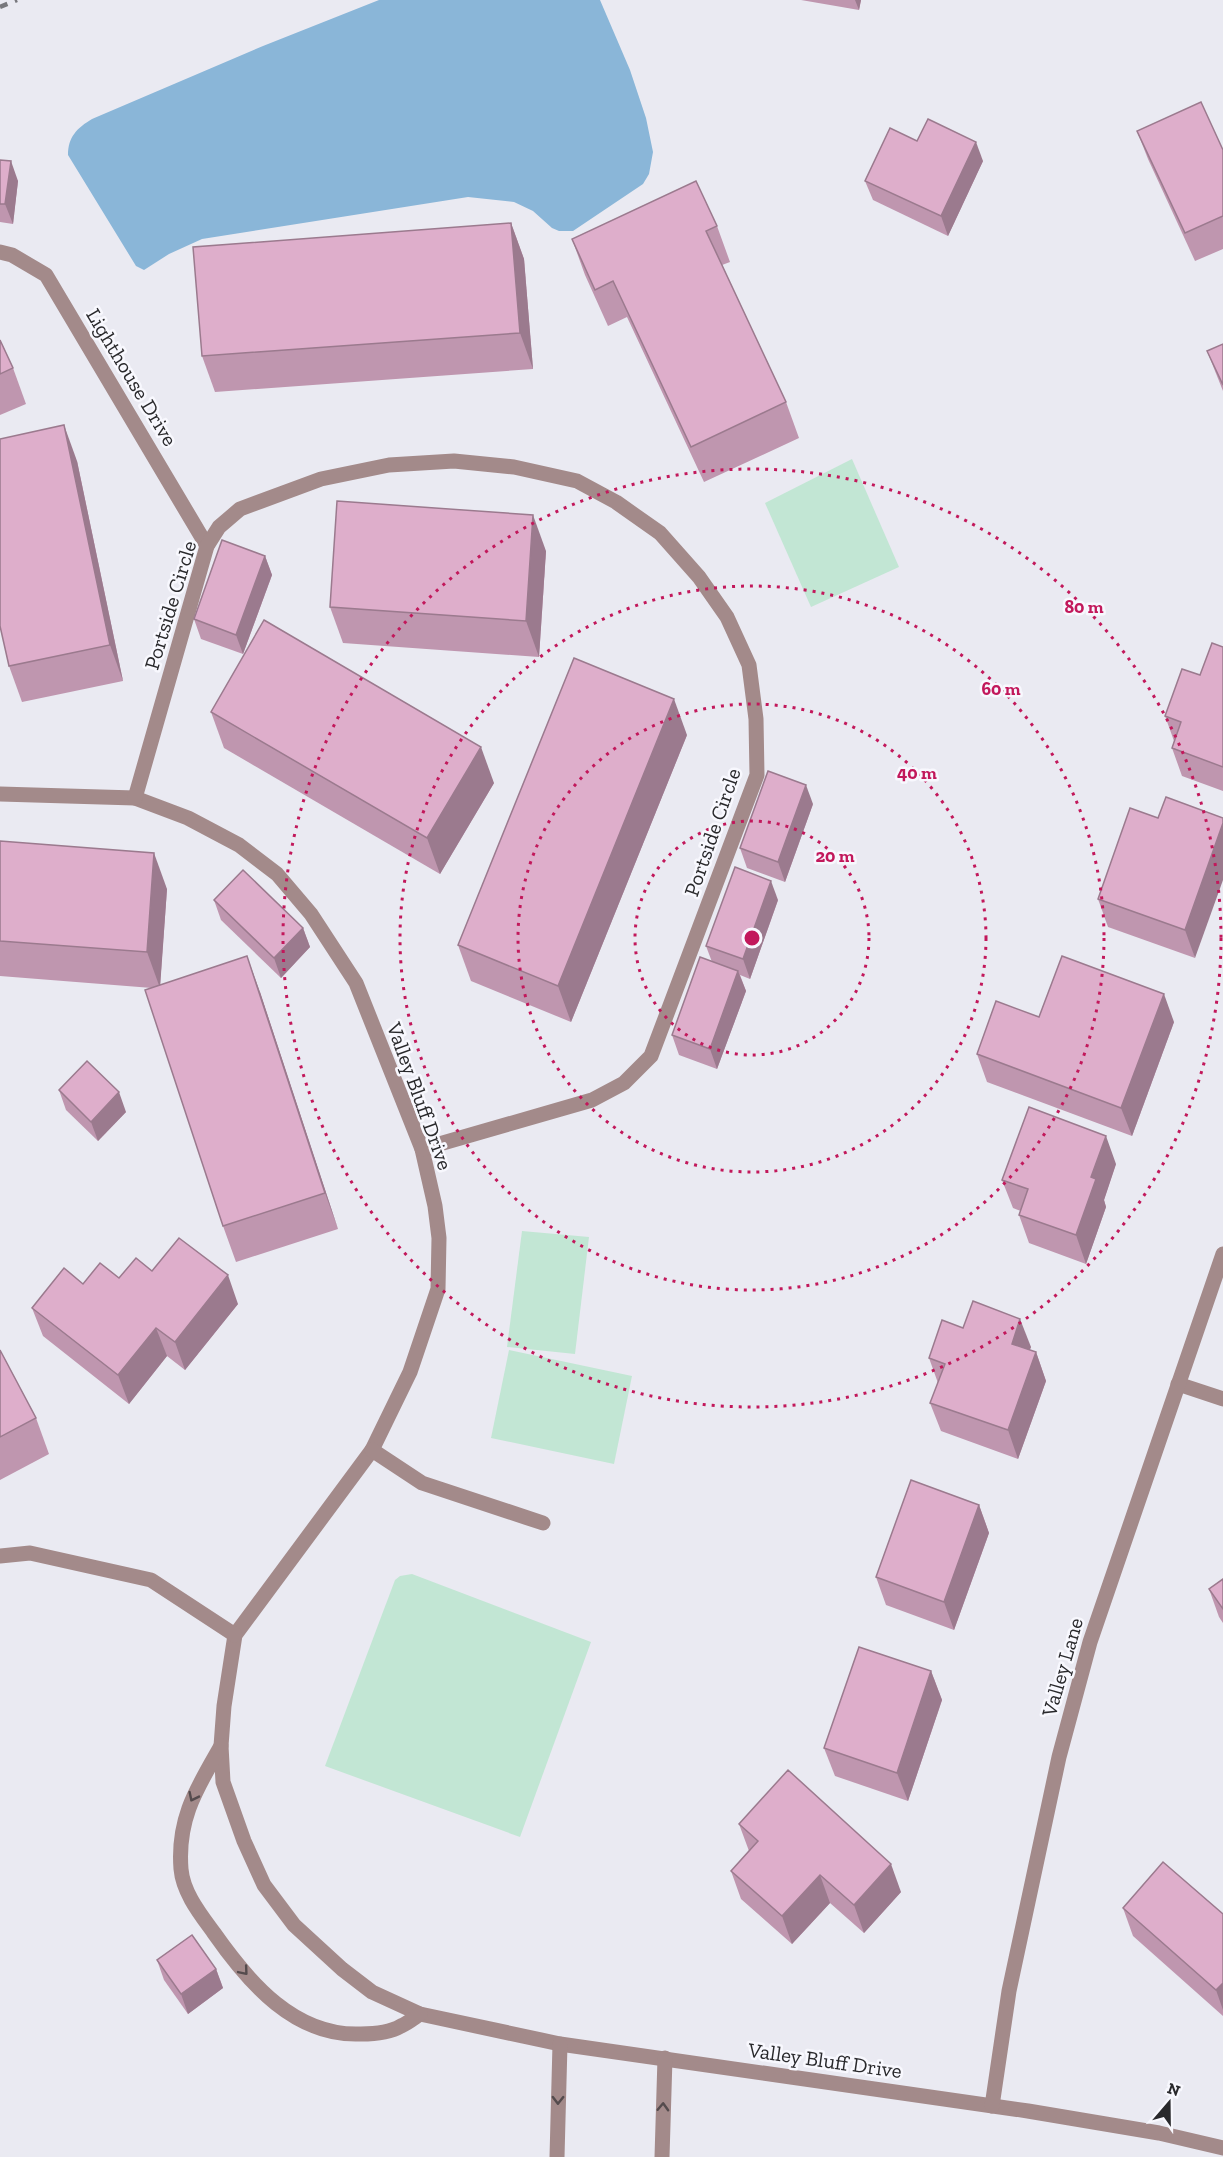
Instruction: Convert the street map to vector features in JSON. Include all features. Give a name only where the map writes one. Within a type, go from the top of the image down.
[{"type":"street","name":"Lighthouse Drive","points":[[0,252],[12,255],[46,275],[207,546]]},
{"type":"street","name":"Portside Circle","points":[[135,798],[207,546],[219,527],[240,509],[321,479],[389,465],[454,460],[514,467],[577,481],[616,502],[660,533],[699,577],[727,617],[749,665],[756,719],[757,775],[651,1056],[624,1083],[592,1100],[422,1149]]},
{"type":"street","name":"Valley Bluff Drive","points":[[0,794],[135,798],[188,818],[239,845],[277,874],[311,914],[356,983],[422,1149],[440,1238],[438,1289],[410,1372],[372,1450],[235,1635],[221,1746],[222,1782],[244,1842],[264,1884],[294,1925],[342,1969],[372,1992],[420,2014],[560,2043],[992,2106],[1159,2133],[1223,2148]]},
{"type":"street","name":"Valley Lane","points":[[992,2106],[1009,1991],[1059,1757],[1090,1642],[1223,1254]]},
{"type":"street","points":[[1178,1384],[1223,1399]]},
{"type":"street","points":[[372,1450],[422,1483],[543,1523]]},
{"type":"street","points":[[0,1556],[30,1553],[151,1580],[235,1635]]},
{"type":"street","name":"Valley Bluff Drive","points":[[221,1746],[187,1809],[181,1840],[181,1872],[193,1904],[220,1943],[256,1986],[284,2011],[314,2028],[345,2035],[378,2034],[400,2027],[420,2014]]},
{"type":"street","points":[[557,2157],[560,2043]]},
{"type":"street","points":[[662,2157],[665,2058]]},
{"type":"green space","points":[[852,459],[899,567],[811,607],[765,503]]},
{"type":"green space","points":[[522,1231],[589,1237],[575,1354],[507,1347]]},
{"type":"green space","points":[[509,1350],[632,1376],[614,1464],[491,1438]]},
{"type":"green space","points":[[412,1574],[591,1642],[520,1837],[325,1766],[395,1580],[400,1576]]},
{"type":"water","points":[[379,0],[600,0],[630,70],[646,118],[653,152],[649,174],[643,184],[573,231],[559,231],[552,228],[533,211],[514,202],[468,197],[202,239],[169,254],[144,270],[136,266],[68,155],[72,138],[78,130],[92,119],[263,46]]},
{"type":"building","points":[[1201,102],[1223,150],[1223,216],[1185,233],[1137,131]]},
{"type":"building","points":[[928,119],[976,142],[941,216],[865,181],[890,128],[917,141]]},
{"type":"building","points":[[0,160],[11,161],[5,204],[0,204]]},
{"type":"building","points":[[696,181],[717,226],[706,231],[786,402],[691,447],[613,281],[595,290],[572,239]]},
{"type":"building","points":[[511,223],[520,333],[202,356],[193,247]]},
{"type":"building","points":[[0,340],[13,368],[0,374]]},
{"type":"building","points":[[1223,344],[1223,385],[1207,351]]},
{"type":"building","points":[[64,425],[110,645],[9,666],[0,626],[0,439]]},
{"type":"building","points":[[337,501],[533,515],[526,621],[330,607]]},
{"type":"building","points":[[222,540],[265,556],[236,635],[194,619]]},
{"type":"building","points":[[264,620],[481,747],[427,838],[211,712]]},
{"type":"building","points":[[1212,643],[1223,647],[1223,767],[1172,748],[1181,722],[1165,716],[1182,669],[1200,675]]},
{"type":"building","points":[[574,658],[674,699],[558,986],[458,945]]},
{"type":"building","points":[[768,771],[806,785],[778,862],[740,848]]},
{"type":"building","points":[[1166,797],[1223,818],[1185,930],[1098,899],[1130,808],[1158,818]]},
{"type":"building","points":[[0,841],[154,853],[147,952],[0,941]]},
{"type":"building","points":[[735,867],[771,881],[743,959],[706,946]]},
{"type":"building","points":[[243,870],[303,928],[274,958],[214,900]]},
{"type":"building","points":[[247,956],[325,1193],[223,1226],[145,990]]},
{"type":"building","points":[[1062,956],[1164,994],[1121,1108],[977,1054],[996,1001],[1039,1017]]},
{"type":"building","points":[[700,957],[738,971],[710,1049],[672,1035]]},
{"type":"building","points":[[87,1061],[119,1092],[91,1122],[59,1090]]},
{"type":"building","points":[[1029,1107],[1106,1136],[1091,1177],[1096,1179],[1076,1235],[1019,1215],[1028,1189],[1002,1180]]},
{"type":"building","points":[[179,1238],[228,1275],[175,1342],[156,1328],[118,1375],[32,1308],[64,1268],[83,1284],[100,1263],[119,1278],[136,1258],[152,1271]]},
{"type":"building","points":[[973,1301],[1020,1319],[1012,1344],[1036,1352],[1008,1430],[930,1403],[945,1364],[929,1358],[942,1320],[963,1328]]},
{"type":"building","points":[[0,1350],[36,1418],[0,1437]]},
{"type":"building","points":[[911,1480],[979,1505],[944,1602],[876,1577]]},
{"type":"building","points":[[1223,1579],[1223,1609],[1209,1589]]},
{"type":"building","points":[[859,1647],[931,1671],[897,1773],[824,1748]]},
{"type":"building","points":[[788,1770],[891,1864],[854,1905],[820,1875],[782,1916],[731,1871],[758,1841],[739,1824]]},
{"type":"building","points":[[1163,1862],[1223,1914],[1223,1983],[1216,1990],[1123,1908]]},
{"type":"building","points":[[192,1935],[216,1969],[181,1994],[157,1960]]},
{"type":"railway","points":[[0,7],[17,0]]}]
